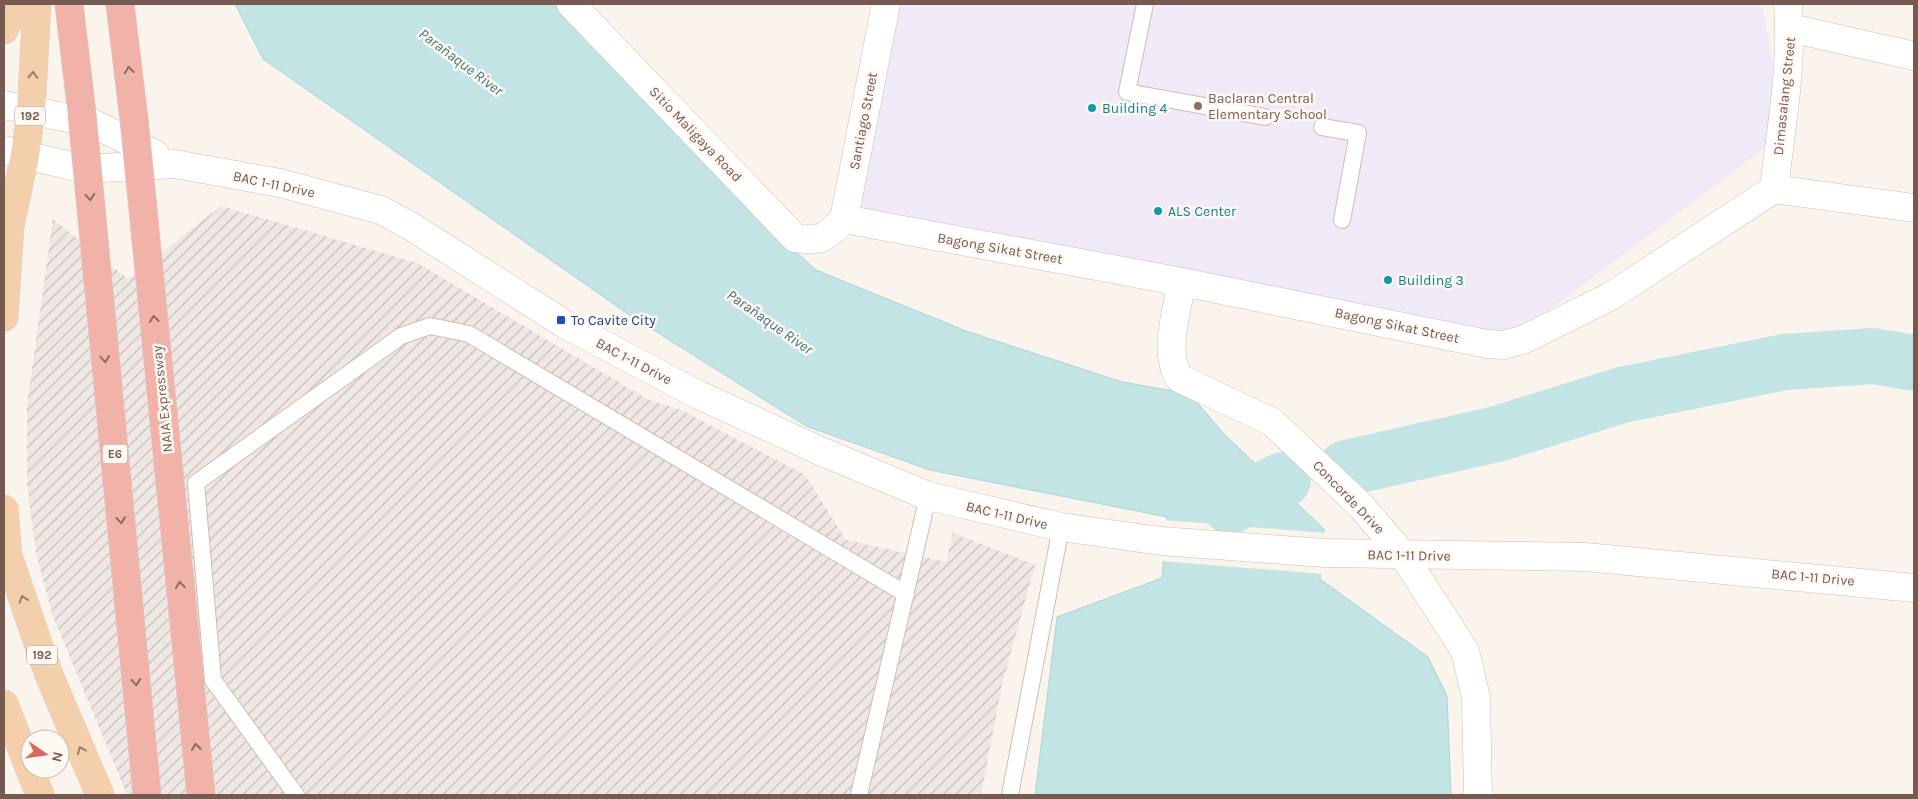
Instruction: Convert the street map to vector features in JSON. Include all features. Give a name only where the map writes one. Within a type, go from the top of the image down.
[{"type":"highway","name":"E6","points":[[70,4],[147,795]]},
{"type":"highway","name":"NAIA Expressway","points":[[120,4],[125,34],[201,795]]},
{"type":"main road","points":[[4,30],[17,4]]},
{"type":"main road","name":"192","points":[[4,317],[7,220],[14,153],[31,111],[37,4]]},
{"type":"main road","name":"192","points":[[4,509],[8,556],[49,675],[100,795]]},
{"type":"main road","points":[[4,704],[40,795]]},
{"type":"street","name":"Sitio Maligaya Road","points":[[571,4],[796,238],[815,241],[837,226]]},
{"type":"street","name":"Santiago Street","points":[[837,226],[886,4]]},
{"type":"street","points":[[1789,16],[1914,56]]},
{"type":"street","name":"Dimasalang Street","points":[[1774,189],[1789,16]]},
{"type":"street","name":"BAC 1-11 Drive","points":[[4,105],[92,123],[174,164]]},
{"type":"street","name":"BAC 1-11 Drive","points":[[14,153],[84,169],[174,164],[280,183],[382,210],[566,325],[682,387],[818,450],[928,496],[1061,527],[1161,541],[1325,553],[1585,557],[1914,588]]},
{"type":"street","name":"Bagong Sikat Street","points":[[837,226],[1182,282],[1487,344],[1504,345],[1525,339],[1611,296],[1774,189]]},
{"type":"street","points":[[1774,189],[1914,208]]},
{"type":"street","name":"Concorde Drive","points":[[1182,282],[1171,355],[1173,368],[1179,378],[1272,422],[1361,506],[1403,555],[1465,651],[1476,697],[1478,795]]},
{"type":"lane","points":[[1145,4],[1127,92],[1265,117]]},
{"type":"lane","points":[[1322,127],[1358,134],[1342,220]]},
{"type":"lane","points":[[296,795],[213,680],[196,483],[401,336],[430,326],[469,334],[906,594]]},
{"type":"lane","points":[[859,795],[928,496]]},
{"type":"lane","points":[[1010,795],[1061,527]]},
{"type":"shaded area","name":"Baclaran Central Elementary School","points":[[900,4],[1762,4],[1775,74],[1778,138],[1516,335],[857,208]]},
{"type":"shaded area","points":[[221,206],[417,263],[649,400],[681,410],[805,475],[846,540],[946,562],[953,533],[1035,565],[1002,685],[981,795],[127,795],[52,614],[36,553],[27,484],[27,405],[53,219],[128,279]]},
{"type":"water","name":"Parañaque River","points":[[235,4],[557,4],[684,132],[748,208],[816,270],[966,331],[1122,382],[1190,394],[1222,432],[1324,529],[1320,579],[1428,657],[1447,696],[1451,795],[1035,795],[1057,617],[1162,578],[1167,517],[930,470],[806,426],[628,314],[263,59]]},
{"type":"pier","points":[[1164,520],[1326,533],[1323,574],[1161,561]]},
{"type":"waterway","points":[[1346,468],[1497,434],[1622,395],[1785,362],[1873,356],[1914,363]]},
{"type":"waterway","points":[[1230,506],[1283,480]]},
{"type":"place","name":"Baclaran Central Elementary School","points":[[1198,106]]},
{"type":"place","name":"Building 4","points":[[1092,108]]},
{"type":"place","name":"ALS Center","points":[[1158,211]]},
{"type":"place","name":"Building 3","points":[[1388,280]]},
{"type":"place","name":"To Cavite City","points":[[561,320]]}]
